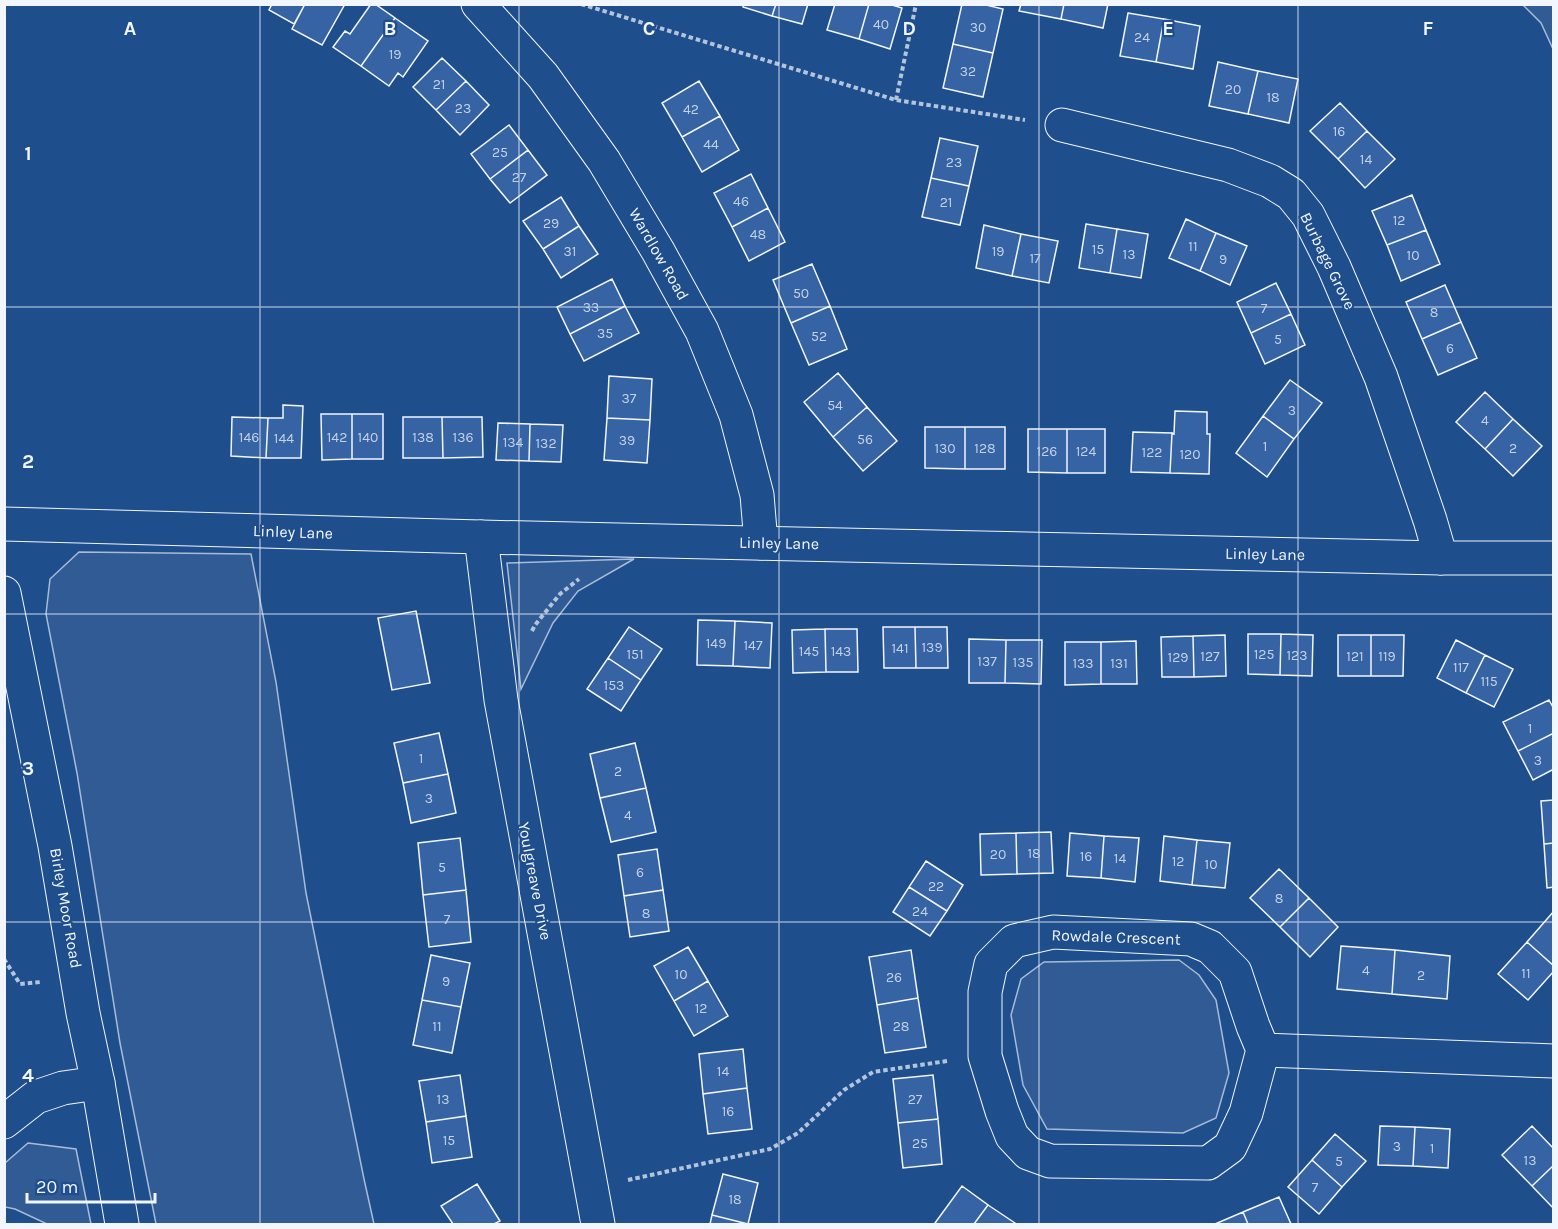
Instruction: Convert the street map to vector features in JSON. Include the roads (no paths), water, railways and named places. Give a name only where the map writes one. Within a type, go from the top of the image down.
[{"type":"street","name":"Wardlow Road","points":[[478,4],[543,76],[604,161],[658,250],[702,331],[736,415],[757,495],[761,543]]},
{"type":"street","name":"Burbage Grove","points":[[1062,125],[1228,165],[1270,181],[1291,194],[1308,215],[1329,256],[1381,377],[1442,558]]},
{"type":"street","name":"Linley Lane","points":[[4,524],[481,537],[1442,558],[1554,558]]},
{"type":"street","name":"Youlgreave Drive","points":[[481,537],[501,700],[598,1224]]},
{"type":"street","name":"Birley Moor Road","points":[[4,593],[55,846],[122,1224]]},
{"type":"street","name":"Rowdale Crescent","points":[[1053,932],[1191,939],[1210,947],[1235,972],[1263,1050],[1246,1113],[1230,1147],[1208,1163],[1050,1161],[1028,1153],[1012,1136],[985,1056],[985,992],[991,964],[1014,941],[1053,932]]},
{"type":"street","points":[[1263,1050],[1554,1060]]},
{"type":"street","points":[[4,1122],[36,1097],[63,1088],[98,1083]]}]
